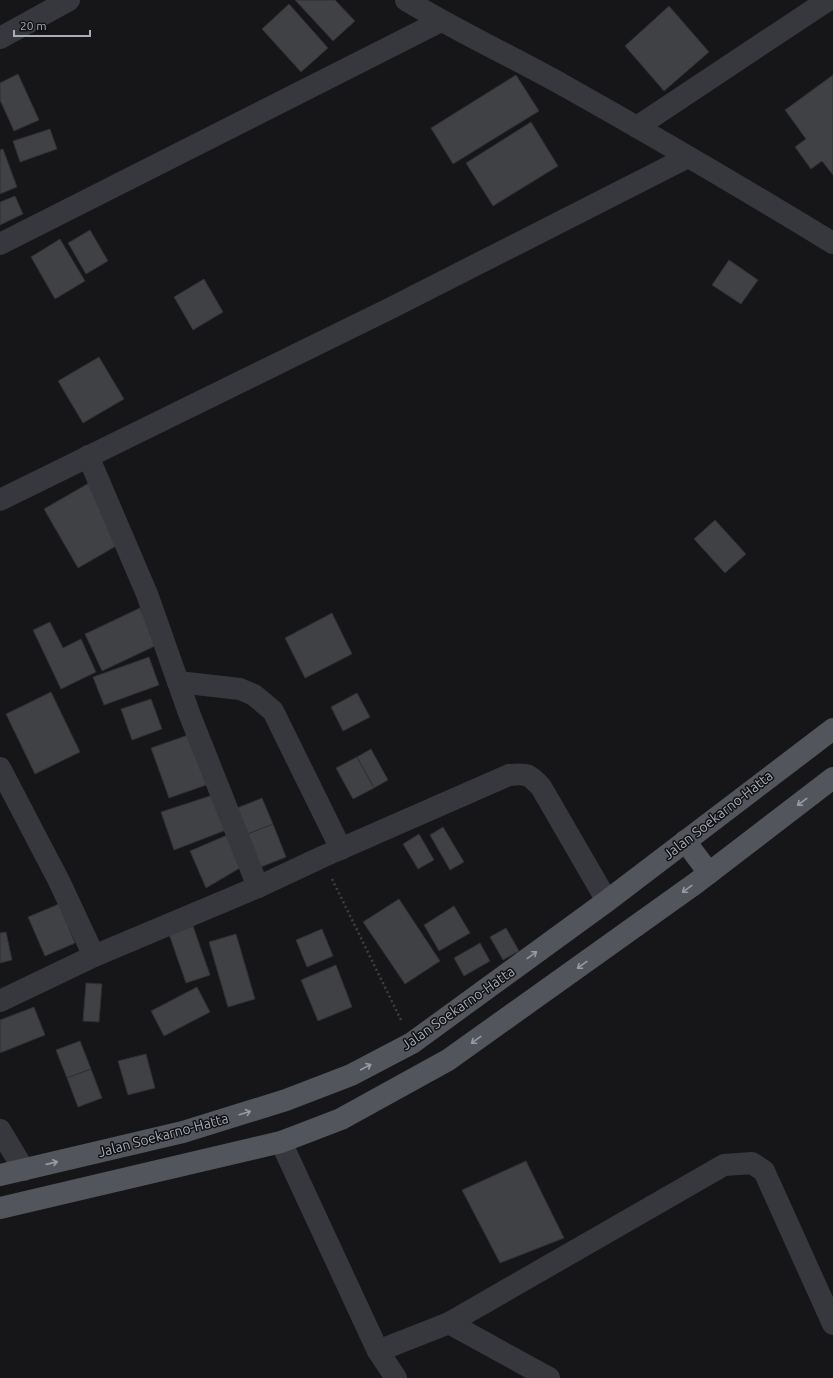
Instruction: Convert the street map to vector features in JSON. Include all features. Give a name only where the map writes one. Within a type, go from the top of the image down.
[{"type":"main road","name":"Jalan Soekarno-Hatta","points":[[0,1175],[183,1132],[286,1100],[351,1075],[412,1043],[607,901],[833,729]]},
{"type":"main road","points":[[0,1208],[281,1142],[341,1119],[448,1060],[709,873],[833,778]]},
{"type":"main road","points":[[685,841],[709,873]]},
{"type":"street","points":[[0,38],[69,0]]},
{"type":"street","points":[[406,0],[441,21],[561,84],[833,243]]},
{"type":"street","points":[[637,128],[828,0]]},
{"type":"street","points":[[0,244],[441,21]]},
{"type":"street","points":[[0,500],[391,308],[688,157]]},
{"type":"street","points":[[88,456],[147,594],[178,682],[258,887]]},
{"type":"street","points":[[178,682],[240,689],[254,695],[273,711],[331,853]]},
{"type":"street","points":[[0,768],[59,881],[94,956]]},
{"type":"street","points":[[0,1001],[94,956],[258,887],[331,853],[509,775],[525,773],[541,787],[607,901]]},
{"type":"street","points":[[0,1130],[24,1170]]},
{"type":"street","points":[[281,1142],[390,1377]]},
{"type":"street","points":[[378,1351],[449,1323],[724,1165],[752,1163],[764,1171],[833,1324]]},
{"type":"street","points":[[449,1323],[549,1378]]},
{"type":"path","points":[[331,853],[412,1043]]},
{"type":"building","points":[[295,0],[335,0],[355,21],[333,41]]},
{"type":"building","points":[[289,4],[328,48],[301,72],[262,29]]},
{"type":"building","points":[[669,6],[709,52],[664,91],[625,46]]},
{"type":"building","points":[[18,74],[39,120],[14,131],[0,100],[0,83]]},
{"type":"building","points":[[516,75],[539,111],[453,164],[431,128]]},
{"type":"building","points":[[833,75],[833,175],[822,161],[811,169],[795,147],[806,139],[785,110]]},
{"type":"building","points":[[531,122],[558,166],[493,206],[466,163]]},
{"type":"building","points":[[50,129],[57,149],[20,162],[13,141]]},
{"type":"building","points":[[3,149],[17,187],[0,194],[0,150]]},
{"type":"building","points":[[15,196],[23,214],[0,225],[0,202]]},
{"type":"building","points":[[90,230],[108,261],[86,274],[68,243]]},
{"type":"building","points":[[60,239],[85,281],[55,299],[31,257]]},
{"type":"building","points":[[729,260],[758,280],[741,304],[712,285]]},
{"type":"building","points":[[204,279],[223,312],[193,330],[174,297]]},
{"type":"building","points":[[99,357],[124,399],[83,423],[58,381]]},
{"type":"building","points":[[89,483],[123,542],[78,568],[44,509]]},
{"type":"building","points":[[715,520],[746,554],[725,573],[694,539]]},
{"type":"building","points":[[140,608],[157,645],[102,671],[85,634]]},
{"type":"building","points":[[332,613],[352,654],[305,678],[285,638]]},
{"type":"building","points":[[50,622],[63,648],[81,639],[96,672],[61,689],[33,630]]},
{"type":"building","points":[[149,657],[159,685],[104,705],[93,677]]},
{"type":"building","points":[[51,692],[80,752],[35,774],[6,714]]},
{"type":"building","points":[[357,693],[370,717],[343,731],[331,707]]},
{"type":"building","points":[[151,699],[162,729],[132,740],[121,709]]},
{"type":"building","points":[[194,733],[212,783],[169,798],[151,748]]},
{"type":"building","points":[[371,749],[388,780],[374,788],[357,757]]},
{"type":"building","points":[[357,757],[374,788],[353,799],[336,768]]},
{"type":"building","points":[[219,793],[234,827],[174,850],[161,812]]},
{"type":"building","points":[[262,798],[273,824],[243,836],[232,810]]},
{"type":"building","points":[[273,824],[286,857],[256,869],[243,836]]},
{"type":"building","points":[[443,827],[464,862],[450,870],[430,835]]},
{"type":"building","points":[[232,833],[245,865],[206,888],[190,851]]},
{"type":"building","points":[[419,834],[434,860],[418,869],[403,844]]},
{"type":"building","points":[[399,899],[440,961],[405,984],[363,922]]},
{"type":"building","points":[[59,904],[75,943],[45,956],[28,917]]},
{"type":"building","points":[[454,906],[470,933],[439,951],[424,925]]},
{"type":"building","points":[[193,926],[210,975],[186,983],[169,934]]},
{"type":"building","points":[[506,928],[519,951],[503,960],[490,937]]},
{"type":"building","points":[[322,929],[333,956],[307,967],[296,940]]},
{"type":"building","points":[[6,932],[12,960],[0,963],[0,933]]},
{"type":"building","points":[[236,934],[255,999],[228,1007],[209,942]]},
{"type":"building","points":[[480,943],[490,961],[464,976],[454,958]]},
{"type":"building","points":[[336,965],[352,1007],[318,1021],[301,980]]},
{"type":"building","points":[[86,983],[102,984],[99,1022],[83,1021]]},
{"type":"building","points":[[197,987],[210,1012],[164,1036],[151,1011]]},
{"type":"building","points":[[34,1007],[45,1035],[0,1053],[0,1020]]},
{"type":"building","points":[[80,1041],[91,1069],[67,1078],[56,1050]]},
{"type":"building","points":[[146,1054],[155,1088],[128,1095],[118,1061]]},
{"type":"building","points":[[91,1069],[102,1098],[78,1107],[67,1078]]},
{"type":"building","points":[[526,1161],[564,1238],[500,1263],[462,1190]]}]
